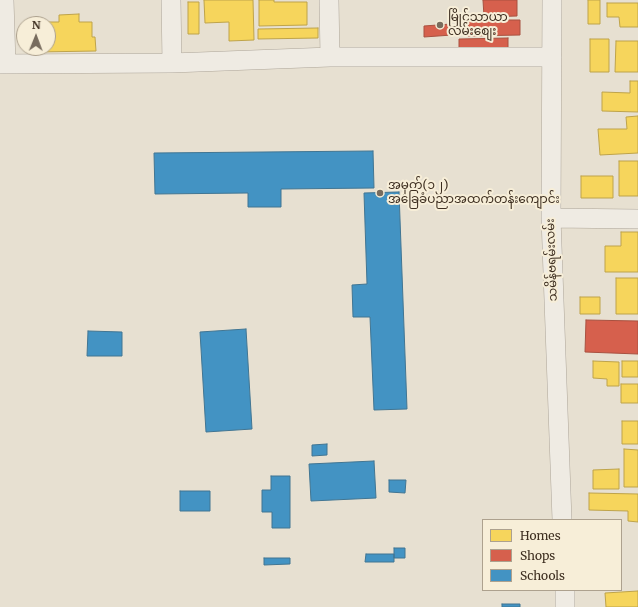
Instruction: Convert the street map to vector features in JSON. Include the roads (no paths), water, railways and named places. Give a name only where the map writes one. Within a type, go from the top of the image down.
[{"type":"street","points":[[4,0],[3,64],[172,63],[330,57],[552,57]]},
{"type":"street","points":[[171,0],[172,63]]},
{"type":"street","points":[[329,0],[330,57]]},
{"type":"street","name":"သမိန်ဗရမ်းလမ်း","points":[[552,0],[551,218],[562,519]]},
{"type":"street","points":[[551,218],[638,219]]},
{"type":"street","points":[[565,591],[565,607]]},
{"type":"place","name":"မြိုင်သာယာ လမ်းစျေး","points":[[440,25]]},
{"type":"place","name":"အမှတ်(၁၂) အခြေခံပညာအထက်တန်းကျောင်း","points":[[380,193]]}]
